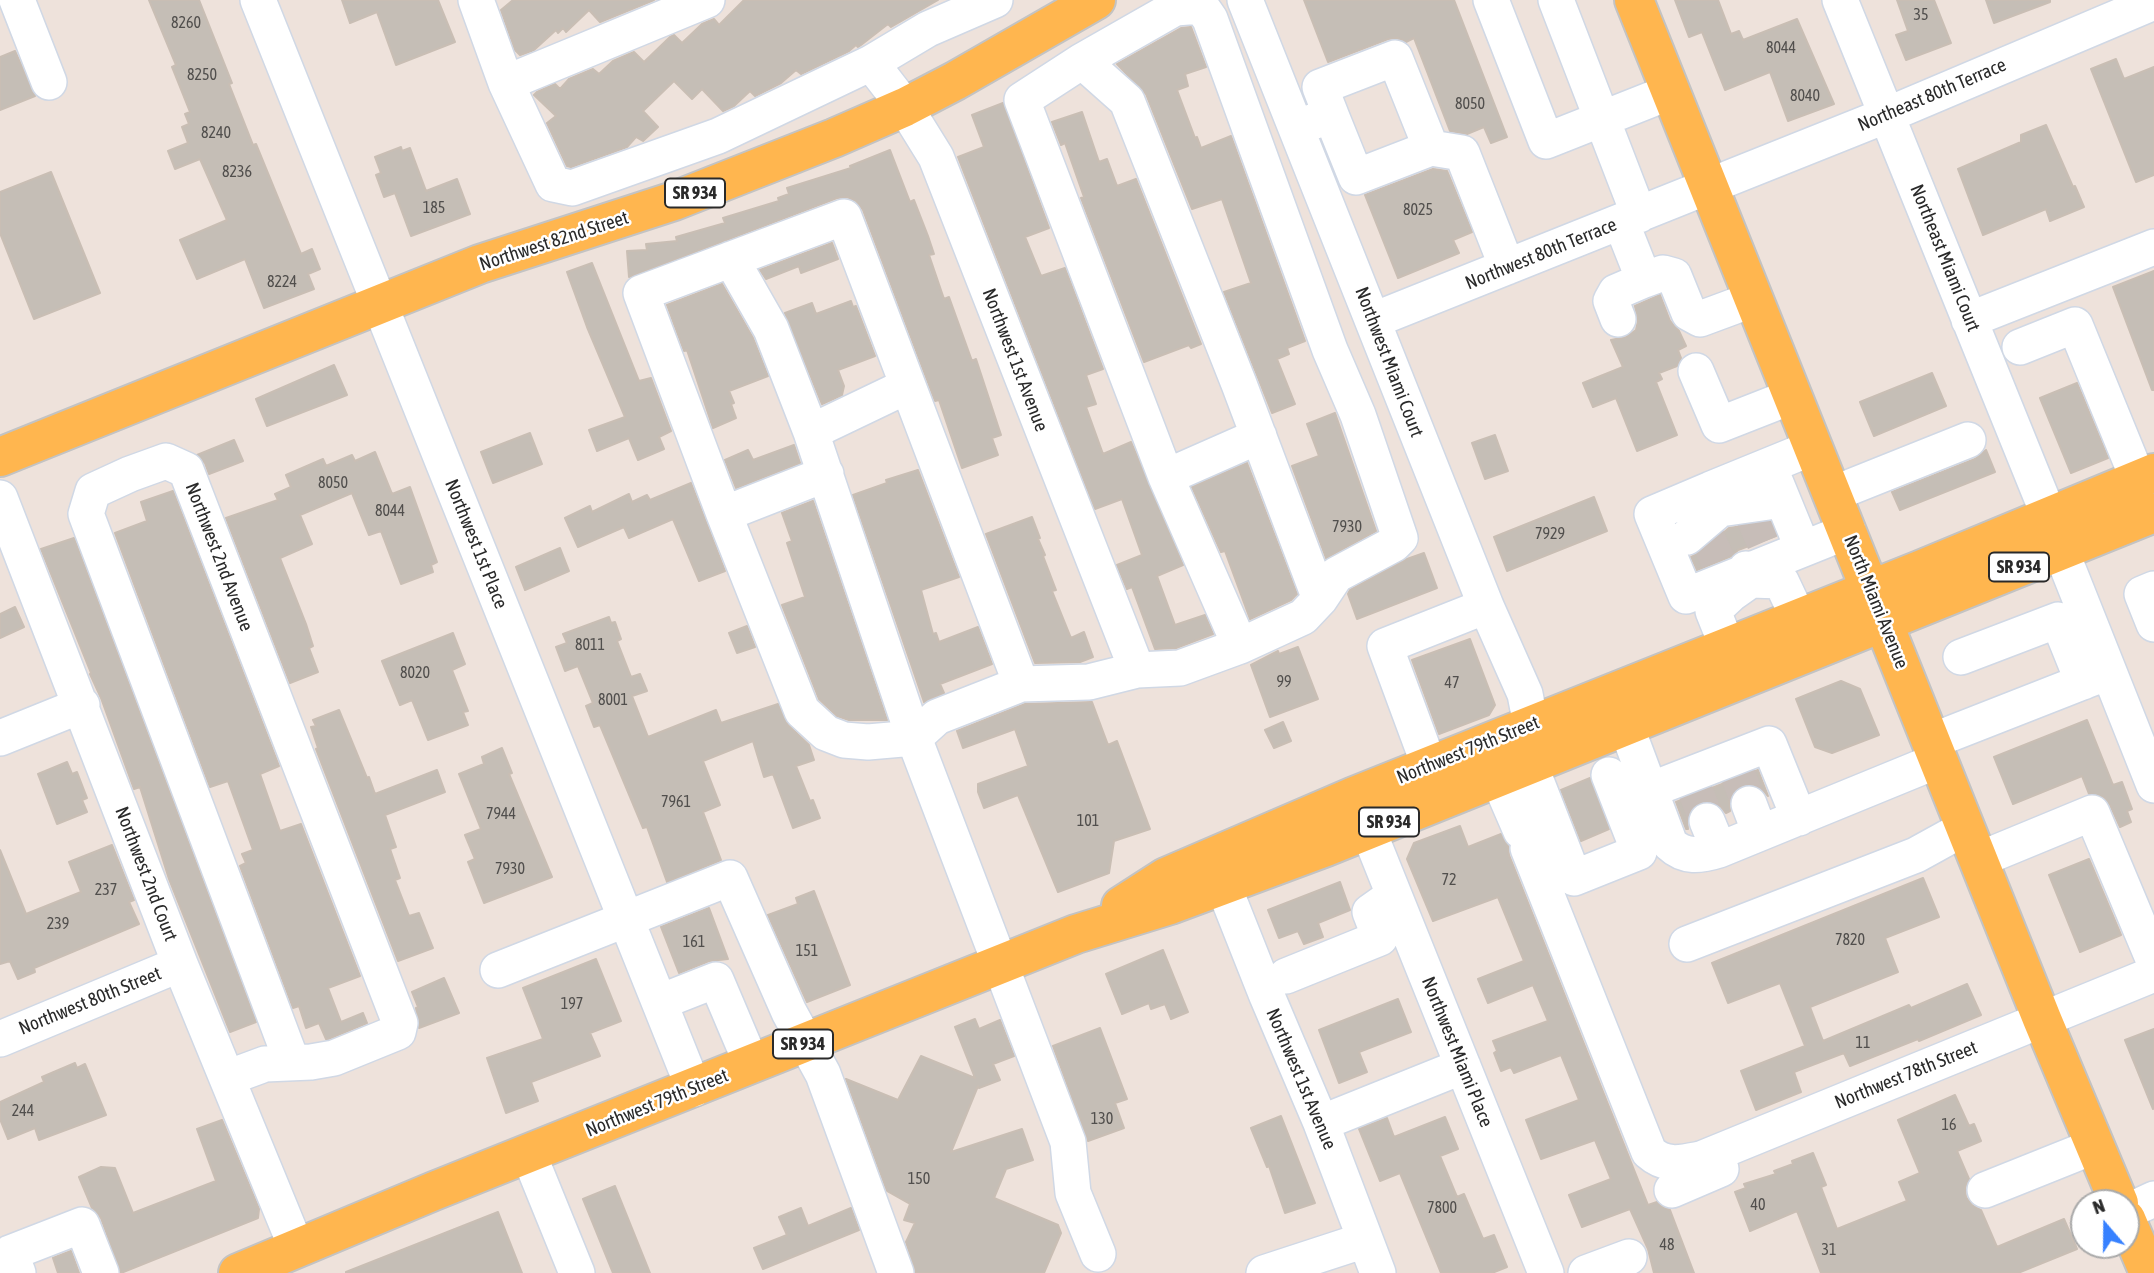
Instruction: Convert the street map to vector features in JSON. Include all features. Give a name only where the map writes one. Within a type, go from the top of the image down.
[{"type":"main road","name":"Northwest 82nd Street","points":[[0,457],[480,264],[698,192],[834,138],[905,107],[997,58],[1096,0]]},
{"type":"main road","name":"North Miami Avenue","points":[[1634,0],[1878,605],[1971,844],[2113,1189]]},
{"type":"main road","points":[[1878,605],[2055,533],[2149,488]]},
{"type":"main road","name":"Northwest 79th Street","points":[[1076,934],[1166,877],[1429,765],[1798,617],[1878,605]]},
{"type":"main road","name":"Northwest 79th Street","points":[[238,1273],[1076,934],[1223,886],[1626,726],[1878,605]]},
{"type":"main road","points":[[1368,830],[1512,745],[1531,724]]},
{"type":"main road","points":[[2140,1253],[2148,1273]]},
{"type":"street","points":[[17,0],[49,82]]},
{"type":"street","name":"Northwest 1st Place","points":[[258,0],[694,1089]]},
{"type":"street","points":[[476,0],[506,83],[553,184],[572,188],[718,136],[871,63],[928,29],[995,0]]},
{"type":"street","points":[[506,83],[707,0]]},
{"type":"street","name":"Northwest Miami Court","points":[[1245,0],[1486,607],[1525,694],[1531,724]]},
{"type":"street","points":[[1491,0],[1546,141],[1670,92]]},
{"type":"street","points":[[1556,0],[1603,117],[1644,280]]},
{"type":"street","name":"Northeast Miami Court","points":[[1840,0],[2055,533],[2096,677],[2154,785]]},
{"type":"street","name":"Northeast 80th Terrace","points":[[1709,186],[1888,115],[2154,2]]},
{"type":"street","points":[[1021,684],[844,217],[641,293],[723,514],[802,711],[826,733],[844,740],[868,742],[914,738],[937,717],[1021,684],[1089,682],[1137,670],[1180,668],[1240,646],[1303,617],[1336,575],[1394,544],[1400,538],[1358,415],[1330,350],[1210,19],[1201,6],[1175,8],[1082,61],[1022,100],[1166,477],[1240,646]]},
{"type":"street","points":[[1431,148],[1395,58],[1320,87],[1356,177],[1431,148],[1462,153],[1507,267]]},
{"type":"street","points":[[1082,61],[1127,101],[1320,598]]},
{"type":"street","name":"Northwest 1st Avenue","points":[[871,63],[905,107],[936,157],[1137,670]]},
{"type":"street","points":[[1296,128],[1331,114]]},
{"type":"street","name":"Northwest 80th Terrace","points":[[1374,320],[1709,186]]},
{"type":"street","points":[[1969,320],[2154,247]]},
{"type":"street","points":[[731,259],[771,329],[811,432],[914,738],[1068,1142],[1073,1193],[1098,1254]]},
{"type":"street","points":[[1618,319],[1611,301],[1616,292],[1664,273],[1674,276],[1689,313],[1700,319],[1754,299]]},
{"type":"street","points":[[2020,347],[2075,325],[2149,488]]},
{"type":"street","points":[[1696,371],[1719,425],[1793,396]]},
{"type":"street","points":[[811,432],[908,386]]},
{"type":"street","points":[[1358,415],[1404,400]]},
{"type":"street","points":[[1166,477],[1259,436]]},
{"type":"street","points":[[1833,494],[1968,440]]},
{"type":"street","points":[[1814,447],[1768,466],[1724,513],[1652,514],[1686,596],[1751,558],[1848,531]]},
{"type":"street","name":"Northwest 2nd Avenue","points":[[166,461],[186,470],[400,1023],[398,1032],[334,1058],[292,1062],[86,514],[93,491],[166,461]]},
{"type":"street","points":[[1727,646],[1713,611],[1731,594],[1751,558],[1768,466]]},
{"type":"street","points":[[723,514],[825,474]]},
{"type":"street","name":"Northwest 2nd Court","points":[[0,498],[180,964],[297,1249]]},
{"type":"street","points":[[1751,558],[1781,580],[1798,617]]},
{"type":"street","points":[[2154,589],[2142,594],[2154,624]]},
{"type":"street","points":[[1429,765],[1385,646],[1486,607]]},
{"type":"street","points":[[1626,726],[1670,844],[1679,853],[1695,855],[1713,836],[1754,818],[1799,818],[2096,677],[2058,620],[1961,657]]},
{"type":"street","points":[[0,738],[82,705]]},
{"type":"street","points":[[1650,790],[1691,780],[1733,763],[1769,744],[1799,818]]},
{"type":"street","points":[[1514,771],[1574,878],[1639,852],[1609,775]]},
{"type":"street","name":"Northwest 78th Street","points":[[1514,771],[1524,839],[1649,1152],[1658,1160],[1671,1164],[1701,1159],[2154,974]]},
{"type":"street","points":[[1687,944],[1916,855],[2092,813],[2154,961]]},
{"type":"street","name":"Northwest Miami Place","points":[[1368,830],[1546,1273]]},
{"type":"street","points":[[498,970],[730,878],[789,1012],[823,1074],[896,1273]]},
{"type":"street","name":"Northwest 1st Avenue","points":[[1223,886],[1266,996],[1321,1123],[1378,1273]]},
{"type":"street","points":[[1286,976],[1380,938],[1370,912],[1394,895]]},
{"type":"street","name":"Northwest 80th Street","points":[[0,1038],[180,964]]},
{"type":"street","points":[[660,1002],[716,980],[752,1065]]},
{"type":"street","points":[[227,1079],[265,1064],[292,1062]]},
{"type":"street","points":[[1321,1123],[1463,1066]]},
{"type":"street","points":[[1672,1190],[1768,1148],[1771,1143],[1769,1130]]},
{"type":"street","points":[[1985,1190],[2095,1146]]},
{"type":"street","points":[[528,1154],[577,1273]]},
{"type":"street","points":[[18,1273],[10,1253],[82,1225],[101,1273]]},
{"type":"street","points":[[1264,1273],[1366,1240]]},
{"type":"street","points":[[1587,1273],[1629,1257]]},
{"type":"building","points":[[149,0],[199,0],[253,145],[256,144],[301,254],[312,249],[320,269],[308,274],[314,289],[264,308],[245,259],[197,279],[180,240],[227,220],[200,159],[175,169],[168,151],[188,143],[182,127],[189,124],[185,114],[190,112],[172,67],[176,65]]},
{"type":"building","points":[[342,0],[438,0],[455,42],[396,65],[377,12],[350,23]]},
{"type":"building","points":[[513,0],[654,0],[600,22],[589,10],[566,32],[563,28],[558,33],[556,30],[534,50],[520,55],[515,50],[501,10]]},
{"type":"building","points":[[744,0],[938,0],[891,27],[888,24],[858,47],[856,45],[801,74],[796,70],[781,83],[755,96],[750,91],[734,106],[723,111],[702,89],[692,99],[674,81],[643,111],[658,127],[643,141],[636,137],[627,147],[571,167],[567,166],[547,123],[556,116],[534,95],[537,92],[555,84],[560,89],[569,79],[593,69],[599,74],[613,61],[634,52],[644,62],[674,35],[682,43],[702,24],[714,19],[719,25]]},
{"type":"building","points":[[1304,0],[1454,0],[1507,137],[1491,143],[1484,127],[1467,134],[1450,131],[1414,38],[1406,42],[1397,38],[1388,39],[1328,62]]},
{"type":"building","points":[[1675,0],[1718,0],[1731,34],[1739,31],[1743,40],[1797,19],[1834,104],[1788,121],[1770,72],[1725,90],[1702,32],[1689,37]]},
{"type":"building","points":[[1897,0],[1934,0],[1951,43],[1906,60],[1896,35],[1908,31]]},
{"type":"building","points":[[1986,0],[2050,0],[2050,2],[1994,23]]},
{"type":"building","points":[[1191,27],[1206,67],[1185,74],[1188,86],[1177,90],[1201,148],[1231,136],[1305,341],[1287,348],[1289,354],[1277,359],[1295,404],[1272,413],[1224,292],[1251,283],[1222,199],[1192,209],[1146,94],[1117,64],[1181,28]]},
{"type":"building","points":[[15,51],[35,96],[0,110],[0,57]]},
{"type":"building","points":[[2116,59],[2124,79],[2154,67],[2154,175],[2136,182],[2091,69]]},
{"type":"building","points":[[1003,103],[1049,228],[1025,237],[1041,276],[1065,268],[1103,369],[1086,375],[1096,404],[1086,407],[1103,454],[1131,442],[1183,565],[1157,576],[1175,625],[1205,615],[1213,634],[1176,648],[1155,649],[1132,587],[1127,589],[1117,565],[1142,555],[1122,499],[1095,509],[958,157],[984,147],[972,115]]},
{"type":"building","points":[[1082,112],[1099,162],[1107,159],[1117,186],[1136,179],[1201,344],[1191,348],[1189,345],[1144,362],[1081,198],[1084,197],[1065,143],[1061,145],[1052,122]]},
{"type":"building","points":[[2046,125],[2084,207],[2050,221],[2046,209],[1983,235],[1958,169],[2021,142],[2021,135]]},
{"type":"building","points":[[401,147],[402,151],[410,148],[426,191],[457,179],[470,214],[411,236],[395,193],[384,197],[376,175],[381,173],[375,157]]},
{"type":"building","points":[[890,150],[910,202],[914,200],[928,236],[934,254],[929,255],[944,299],[949,297],[972,361],[976,359],[1001,435],[992,438],[998,455],[962,468],[939,400],[935,401],[863,210],[856,201],[847,197],[837,198],[629,277],[627,251],[647,250],[646,244],[677,241],[676,237],[725,223],[723,218],[779,201],[778,198],[789,194],[787,188],[851,168],[850,166]]},
{"type":"building","points":[[1433,169],[1447,171],[1472,232],[1453,240],[1459,253],[1398,278],[1365,195]]},
{"type":"building","points":[[51,172],[100,293],[34,319],[0,233],[0,192]]},
{"type":"building","points":[[832,243],[838,259],[801,273],[799,266],[766,279],[760,270]]},
{"type":"building","points":[[592,263],[639,381],[651,378],[671,431],[659,437],[664,449],[638,460],[629,438],[597,451],[589,430],[625,417],[567,272]]},
{"type":"building","points":[[2154,271],[2154,390],[2152,390],[2113,287]]},
{"type":"building","points":[[722,284],[753,338],[768,376],[729,391],[736,418],[713,428],[687,350],[684,351],[667,305]]},
{"type":"building","points":[[1660,295],[1670,321],[1679,331],[1686,346],[1678,350],[1681,358],[1677,366],[1659,373],[1662,379],[1656,382],[1677,435],[1637,451],[1616,398],[1593,407],[1583,383],[1623,367],[1611,340],[1626,337],[1636,330],[1638,321],[1635,306]]},
{"type":"building","points":[[851,301],[853,307],[856,306],[875,356],[838,370],[844,386],[842,395],[822,404],[785,313],[812,303],[816,314]]},
{"type":"building","points":[[334,365],[347,395],[267,426],[256,399]]},
{"type":"building","points":[[1932,373],[1946,406],[1874,436],[1860,402]]},
{"type":"building","points":[[2077,383],[2108,458],[2071,473],[2040,398]]},
{"type":"building","points":[[1335,413],[1376,531],[1326,558],[1292,466],[1319,456],[1307,424]]},
{"type":"building","points":[[530,433],[542,464],[493,483],[481,452]]},
{"type":"building","points":[[1495,435],[1508,471],[1485,479],[1472,443]]},
{"type":"building","points":[[234,440],[243,461],[209,474],[205,463],[197,455]]},
{"type":"building","points":[[794,445],[800,463],[736,488],[725,460],[748,450],[753,460]]},
{"type":"building","points":[[1986,450],[1995,472],[1900,510],[1892,492],[1975,459]]},
{"type":"building","points":[[375,452],[392,494],[410,487],[437,562],[431,565],[433,572],[401,584],[381,531],[369,535],[352,493],[300,515],[312,544],[280,558],[306,624],[313,646],[309,648],[318,672],[290,683],[226,518],[278,500],[275,494],[291,487],[286,475],[323,459],[326,466],[352,455],[355,461]]},
{"type":"building","points":[[1247,463],[1297,594],[1291,600],[1250,619],[1225,551],[1221,552],[1192,487]]},
{"type":"building","points":[[918,470],[959,577],[921,590],[933,634],[936,633],[939,642],[978,627],[992,664],[940,684],[944,693],[924,702],[853,495],[887,483],[886,480]]},
{"type":"building","points":[[691,483],[725,571],[699,581],[673,519],[629,538],[624,527],[578,547],[565,518],[590,506],[592,512],[629,494],[632,502],[647,495],[650,500]]},
{"type":"building","points":[[173,491],[279,766],[260,774],[280,831],[301,824],[360,976],[328,988],[341,1022],[363,1013],[367,1023],[328,1039],[319,1023],[306,1028],[299,1006],[293,1008],[240,866],[246,863],[242,854],[253,850],[228,781],[210,787],[115,533],[147,521],[141,502]]},
{"type":"building","points":[[1594,497],[1607,531],[1507,571],[1494,537]]},
{"type":"building","points":[[813,501],[887,720],[849,720],[837,716],[819,699],[782,605],[805,597],[787,543],[792,541],[782,513]]},
{"type":"building","points":[[1032,517],[1056,590],[1052,591],[1071,638],[1084,632],[1093,657],[1080,662],[1035,663],[986,534]]},
{"type":"building","points":[[1770,522],[1776,536],[1738,550],[1732,556],[1697,570],[1691,557],[1729,528]]},
{"type":"building","points":[[74,538],[256,1022],[230,1032],[169,879],[140,787],[134,789],[101,698],[41,549]]},
{"type":"building","points":[[560,548],[569,571],[525,590],[516,567]]},
{"type":"building","points":[[1424,553],[1437,588],[1357,619],[1348,594],[1350,590],[1407,559]]},
{"type":"building","points":[[15,607],[24,627],[0,638],[0,614]]},
{"type":"building","points":[[609,617],[611,623],[615,622],[621,639],[617,641],[631,677],[640,674],[647,691],[632,696],[648,737],[716,710],[721,723],[778,704],[788,725],[809,745],[814,760],[796,766],[820,818],[793,828],[773,774],[764,777],[753,741],[703,761],[720,805],[703,812],[721,860],[667,882],[647,827],[643,828],[600,725],[594,727],[586,706],[593,703],[578,666],[565,671],[556,647],[567,643],[563,634]]},
{"type":"building","points":[[747,626],[755,647],[737,653],[729,633]]},
{"type":"building","points":[[453,633],[465,664],[452,670],[468,711],[463,712],[468,725],[428,740],[412,700],[400,705],[382,661]]},
{"type":"building","points":[[1470,639],[1495,705],[1489,715],[1439,734],[1412,660]]},
{"type":"building","points":[[1298,647],[1318,699],[1270,717],[1251,665],[1278,651],[1279,654]]},
{"type":"building","points":[[1841,681],[1860,689],[1879,735],[1832,753],[1815,747],[1796,699]]},
{"type":"building","points":[[1092,702],[1108,745],[1117,741],[1150,829],[1114,841],[1109,873],[1058,892],[1018,795],[984,808],[978,792],[978,784],[1028,766],[1015,729],[963,748],[957,731],[1025,704]]},
{"type":"building","points":[[339,710],[375,794],[437,770],[445,792],[385,815],[396,847],[390,849],[400,878],[395,880],[409,916],[419,913],[433,948],[398,961],[316,749],[318,748],[311,727],[316,726],[313,720]]},
{"type":"building","points":[[2087,720],[2113,785],[2122,782],[2132,809],[2127,811],[2131,822],[2120,827],[2104,797],[2089,794],[2082,776],[2013,804],[1994,757]]},
{"type":"building","points":[[1283,722],[1291,741],[1274,748],[1265,730]]},
{"type":"building","points":[[502,748],[512,773],[509,774],[552,877],[484,903],[468,862],[475,859],[465,835],[481,829],[459,774],[484,764],[482,757]]},
{"type":"building","points":[[67,762],[72,774],[77,772],[87,798],[82,800],[87,812],[57,824],[38,774]]},
{"type":"building","points":[[1758,770],[1768,796],[1761,788],[1752,784],[1741,786],[1729,800],[1730,811],[1726,813],[1710,801],[1699,803],[1691,809],[1686,829],[1676,802]]},
{"type":"building","points":[[1590,778],[1609,829],[1581,841],[1561,790]]},
{"type":"building","points":[[1460,826],[1468,847],[1501,834],[1508,846],[1509,855],[1648,1205],[1657,1202],[1670,1210],[1694,1273],[1654,1273],[1648,1249],[1630,1209],[1582,1227],[1569,1195],[1611,1179],[1595,1140],[1541,1159],[1526,1120],[1579,1100],[1561,1055],[1514,1073],[1511,1067],[1501,1071],[1494,1053],[1497,1051],[1493,1041],[1548,1021],[1533,985],[1488,1003],[1478,979],[1524,961],[1498,897],[1433,921],[1407,859],[1414,843]]},
{"type":"building","points":[[112,845],[134,900],[129,902],[139,924],[34,968],[35,972],[18,979],[10,961],[0,964],[0,850],[26,914],[81,892],[69,862]]},
{"type":"building","points":[[2089,859],[2121,935],[2080,952],[2049,875]]},
{"type":"building","points":[[1923,878],[1939,917],[1885,938],[1898,972],[1810,1007],[1823,1041],[1967,984],[1981,1015],[1850,1066],[1844,1053],[1794,1072],[1801,1092],[1756,1110],[1741,1071],[1805,1046],[1780,983],[1728,1003],[1712,963]]},
{"type":"building","points":[[1340,882],[1350,910],[1318,923],[1323,937],[1304,944],[1298,931],[1279,938],[1268,910]]},
{"type":"building","points":[[814,891],[850,985],[807,1002],[768,915],[798,904],[796,898]]},
{"type":"building","points":[[709,908],[728,959],[709,961],[679,973],[661,927]]},
{"type":"building","points":[[1163,950],[1188,1012],[1171,1019],[1165,1004],[1151,1009],[1149,1003],[1122,1014],[1106,974]]},
{"type":"building","points":[[596,959],[621,1021],[590,1033],[600,1056],[531,1082],[538,1101],[506,1113],[487,1058],[543,1039],[523,988]]},
{"type":"building","points":[[444,978],[459,1013],[419,1028],[418,1007],[412,992]]},
{"type":"building","points":[[1398,999],[1411,1032],[1359,1052],[1367,1072],[1339,1083],[1319,1030]]},
{"type":"building","points":[[975,1019],[979,1029],[1000,1020],[1014,1056],[993,1064],[1000,1080],[979,1088],[978,1086],[951,1152],[1022,1129],[1033,1160],[1006,1169],[994,1198],[1058,1225],[1061,1233],[1044,1273],[916,1273],[906,1242],[915,1223],[904,1220],[910,1204],[887,1191],[846,1079],[898,1100],[921,1056],[975,1078],[955,1027]]},
{"type":"building","points":[[1100,1028],[1127,1099],[1115,1103],[1124,1128],[1088,1141],[1053,1046]]},
{"type":"building","points":[[2154,1029],[2154,1108],[2153,1109],[2125,1040]]},
{"type":"building","points":[[75,1063],[77,1068],[85,1064],[106,1115],[39,1140],[35,1128],[8,1139],[0,1119],[0,1102],[44,1082],[42,1077]]},
{"type":"building","points":[[1955,1095],[1969,1126],[1974,1124],[1981,1141],[1957,1151],[1969,1179],[1965,1188],[1966,1197],[1972,1205],[1981,1210],[1997,1247],[2064,1219],[2070,1233],[2070,1252],[2018,1273],[1821,1273],[1797,1211],[1750,1231],[1735,1192],[1746,1188],[1744,1184],[1776,1174],[1774,1171],[1813,1153],[1826,1185],[1821,1187],[1837,1229],[1907,1201],[1899,1182],[1920,1173],[1898,1120]]},
{"type":"building","points":[[1281,1116],[1315,1203],[1285,1213],[1269,1166],[1267,1167],[1251,1128]]},
{"type":"building","points":[[1445,1117],[1458,1149],[1440,1156],[1457,1197],[1464,1194],[1483,1239],[1494,1235],[1507,1267],[1492,1273],[1441,1273],[1400,1173],[1380,1181],[1359,1129],[1387,1118],[1394,1137]]},
{"type":"building","points":[[222,1120],[259,1209],[258,1218],[121,1273],[101,1218],[92,1208],[79,1177],[101,1167],[115,1168],[133,1213],[216,1181],[197,1129]]},
{"type":"building","points":[[615,1186],[650,1273],[613,1273],[583,1199]]},
{"type":"building","points":[[801,1208],[808,1226],[851,1208],[859,1230],[763,1269],[754,1248],[787,1235],[779,1217]]},
{"type":"building","points":[[498,1212],[522,1273],[346,1273],[346,1272]]},
{"type":"building","points":[[71,1251],[79,1273],[58,1273],[53,1258]]},
{"type":"tunnel","points":[[1750,510],[1764,542]]},
{"type":"tunnel","points":[[1704,530],[1718,561]]},
{"type":"tunnel","points":[[1735,767],[1749,804]]},
{"type":"tunnel","points":[[1693,785],[1707,821]]}]
